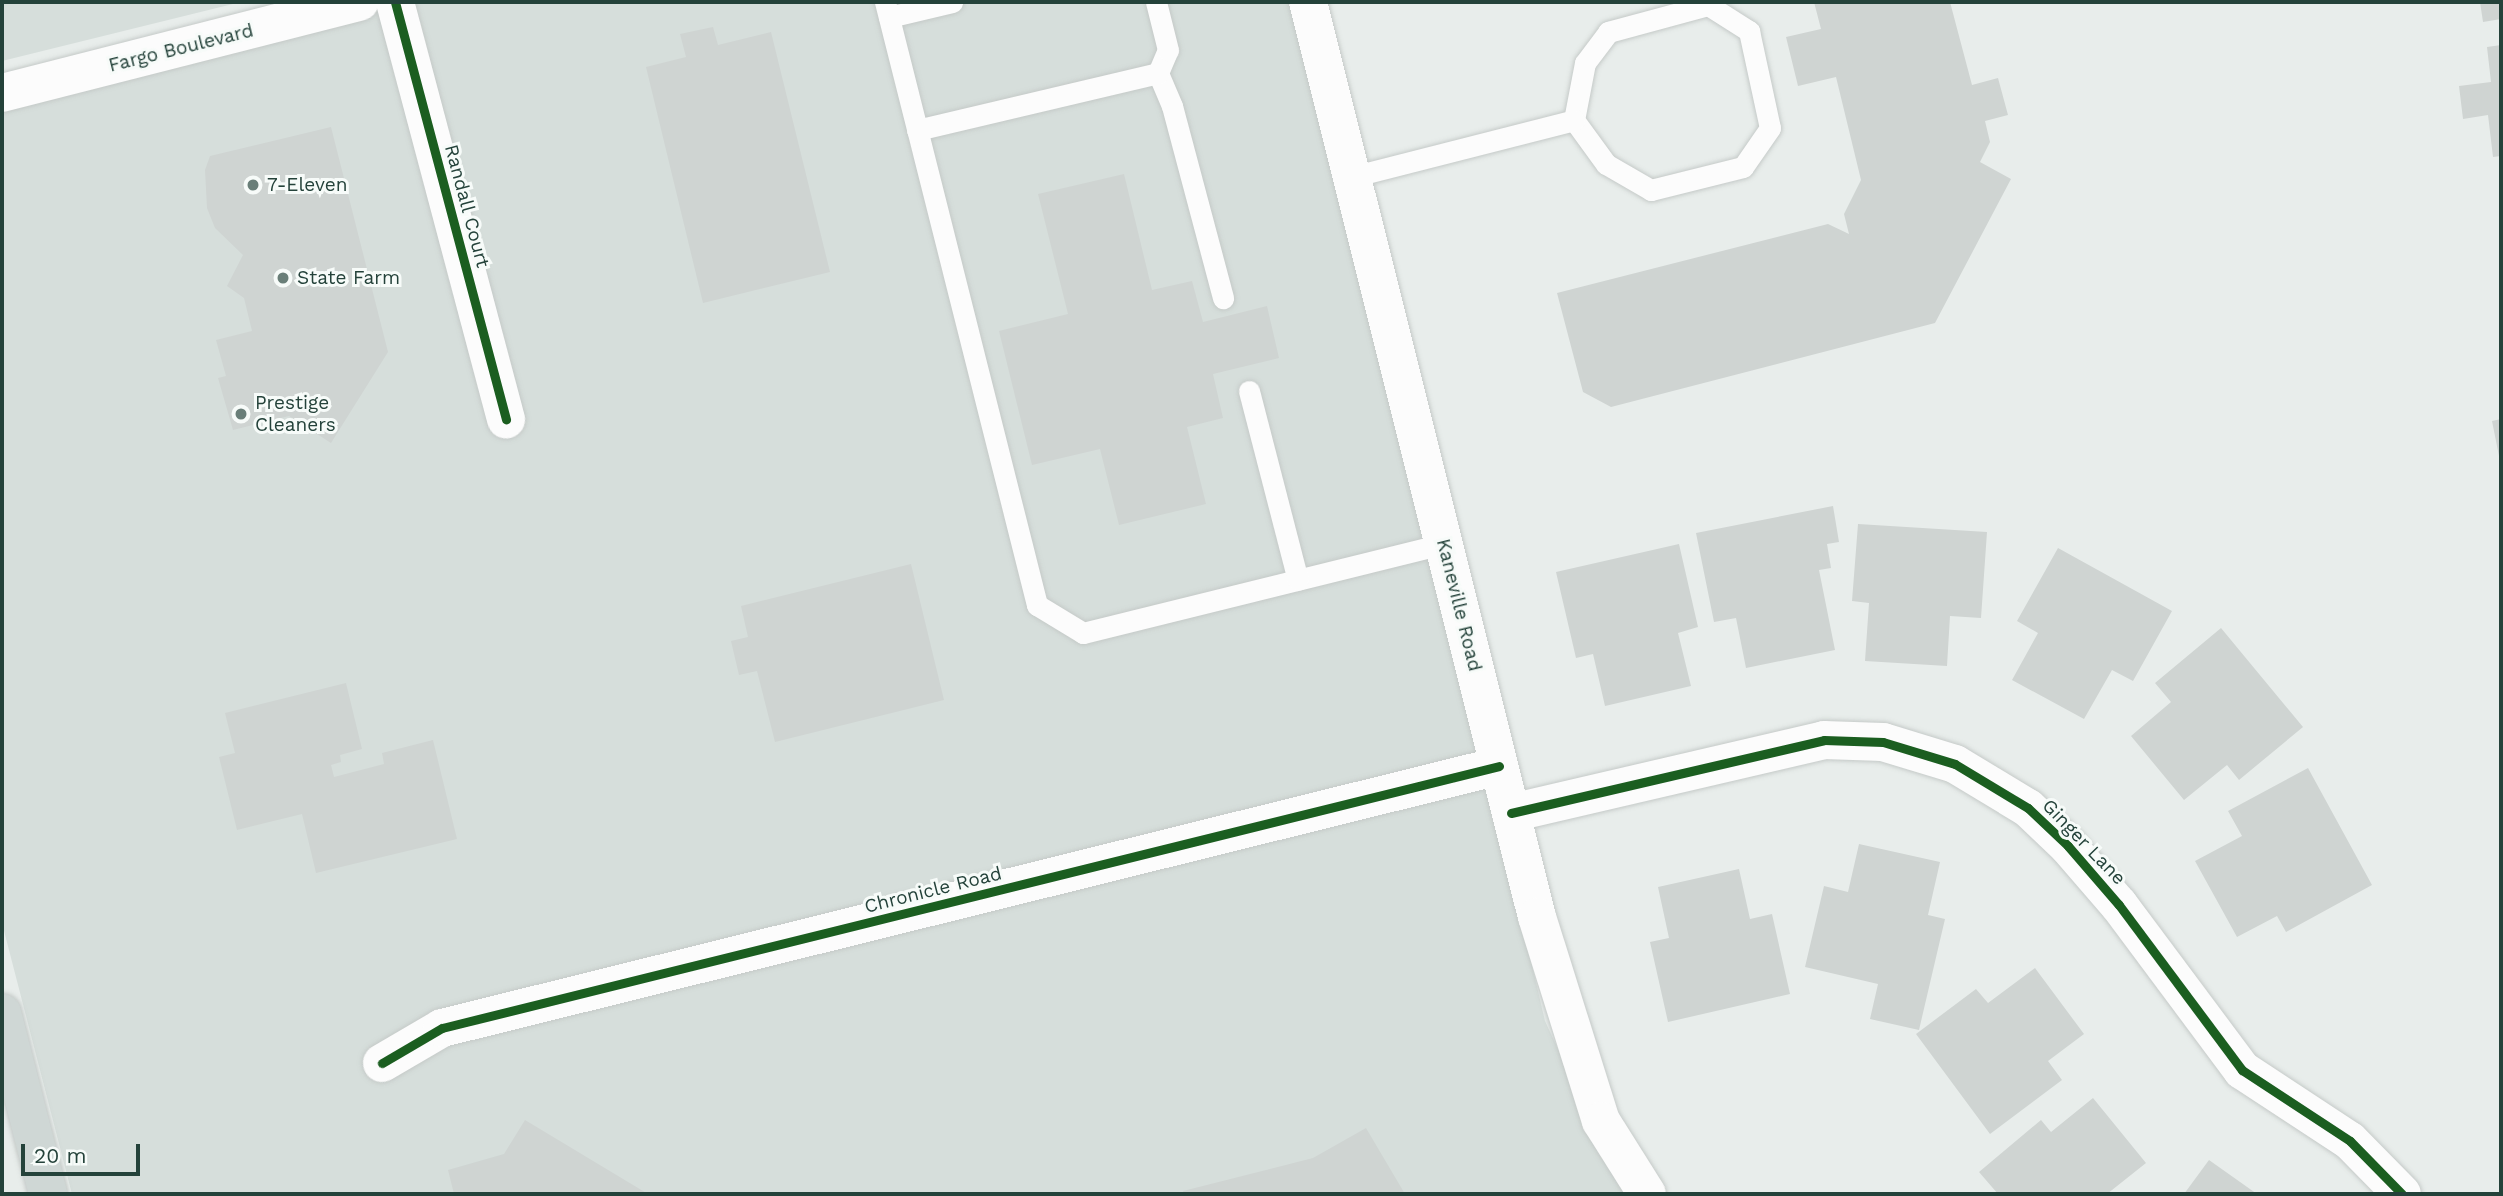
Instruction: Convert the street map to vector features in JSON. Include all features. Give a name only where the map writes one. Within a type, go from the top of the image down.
[{"type":"main road","points":[[2,1013],[48,1194]]},
{"type":"street","name":"Fargo Boulevard","points":[[2,93],[360,2]]},
{"type":"street","name":"Randall Court","points":[[395,2],[506,419]]},
{"type":"street","name":"Kaneville Road","points":[[1308,2],[1511,813],[1578,1059],[1601,1121],[1647,1194]]},
{"type":"street","name":"Ginger Lane","points":[[1511,813],[1824,740],[1883,743],[1955,764],[2028,808],[2068,846],[2119,905],[2242,1070],[2350,1141],[2402,1194]]},
{"type":"street","name":"Chronicle Road","points":[[382,1063],[442,1028],[1499,766]]},
{"type":"lane","points":[[952,2],[887,9],[1037,605],[1083,633],[1443,544]]},
{"type":"lane","points":[[1156,2],[1168,50],[1158,73],[1172,106],[1223,298]]},
{"type":"lane","points":[[1708,5],[1749,31],[1770,128],[1744,167],[1651,190],[1606,164],[1574,120],[1585,63],[1608,32],[1708,5]]},
{"type":"lane","points":[[917,130],[1158,73]]},
{"type":"lane","points":[[1351,177],[1574,120]]},
{"type":"lane","points":[[1249,391],[1298,580]]},
{"type":"shaded area","points":[[2,2],[241,2],[2,61]]},
{"type":"shaded area","points":[[390,2],[1293,2],[1451,620],[1545,1021],[1625,1194],[72,1194],[2,923],[2,106]]},
{"type":"building","points":[[1814,2],[1950,2],[1972,85],[1998,78],[2008,115],[1985,121],[1990,142],[1980,162],[2011,179],[1935,323],[1611,407],[1583,392],[1557,293],[1828,224],[1849,234],[1844,214],[1861,180],[1836,77],[1798,86],[1786,37],[1821,29]]},
{"type":"building","points":[[2480,2],[2501,2],[2501,19],[2483,22]]},
{"type":"building","points":[[713,27],[718,45],[771,32],[830,272],[703,303],[646,67],[686,57],[680,34]]},
{"type":"building","points":[[2501,45],[2501,156],[2493,157],[2488,115],[2463,119],[2459,86],[2491,82],[2487,47]]},
{"type":"building","points":[[331,127],[388,352],[331,443],[289,416],[233,430],[218,378],[226,376],[216,340],[252,331],[244,298],[227,286],[243,255],[215,228],[207,208],[205,170],[210,156]]},
{"type":"building","points":[[1124,174],[1152,290],[1192,281],[1203,322],[1267,306],[1279,358],[1213,374],[1223,418],[1187,427],[1206,504],[1119,525],[1100,449],[1032,465],[999,331],[1068,314],[1038,194]]},
{"type":"building","points":[[2501,419],[2501,461],[2500,461],[2492,421]]},
{"type":"building","points":[[1833,506],[1839,542],[1827,544],[1831,568],[1819,570],[1835,650],[1746,668],[1736,618],[1714,622],[1696,533]]},
{"type":"building","points":[[1858,524],[1987,532],[1981,618],[1950,616],[1947,666],[1865,661],[1869,603],[1852,601]]},
{"type":"building","points":[[1679,544],[1698,627],[1678,633],[1691,686],[1605,706],[1593,654],[1576,658],[1556,572]]},
{"type":"building","points":[[2058,548],[2172,611],[2133,681],[2112,670],[2084,719],[2012,680],[2038,633],[2017,621]]},
{"type":"building","points":[[911,564],[944,700],[775,742],[757,671],[739,675],[731,641],[748,637],[741,606]]},
{"type":"building","points":[[2221,628],[2303,727],[2239,780],[2227,765],[2184,800],[2131,736],[2171,702],[2155,683]]},
{"type":"building","points":[[346,683],[362,749],[340,755],[341,762],[331,765],[334,777],[384,764],[382,753],[433,740],[457,839],[316,873],[302,814],[237,830],[219,757],[235,753],[225,713]]},
{"type":"building","points":[[2308,768],[2372,885],[2286,932],[2277,916],[2237,937],[2195,861],[2242,836],[2228,811]]},
{"type":"building","points":[[1859,844],[1940,862],[1928,915],[1945,919],[1919,1030],[1870,1019],[1878,984],[1805,967],[1824,886],[1848,892]]},
{"type":"building","points":[[1739,869],[1750,919],[1772,914],[1790,994],[1668,1022],[1650,942],[1669,938],[1658,887]]},
{"type":"building","points":[[2035,968],[2084,1034],[2048,1061],[2062,1080],[1990,1134],[1916,1034],[1976,989],[1988,1003]]},
{"type":"building","points":[[2093,1098],[2146,1163],[2107,1194],[1998,1194],[1979,1172],[2041,1120],[2051,1132]]},
{"type":"building","points":[[525,1120],[648,1194],[454,1194],[448,1170],[504,1154]]},
{"type":"building","points":[[1366,1128],[1405,1194],[1184,1194],[1183,1191],[1313,1158]]},
{"type":"building","points":[[2209,1160],[2257,1194],[2184,1194]]},
{"type":"cycle path","points":[[395,2],[506,419]]},
{"type":"cycle path","points":[[1511,813],[1824,740],[1883,742],[1955,764],[2028,808],[2068,846],[2119,905],[2242,1070],[2350,1141],[2402,1194]]},
{"type":"cycle path","points":[[382,1063],[442,1028],[1499,766]]},
{"type":"place","name":"7-Eleven","points":[[253,185]]},
{"type":"place","name":"State Farm","points":[[283,278]]},
{"type":"place","name":"Prestige Cleaners","points":[[241,414]]}]
